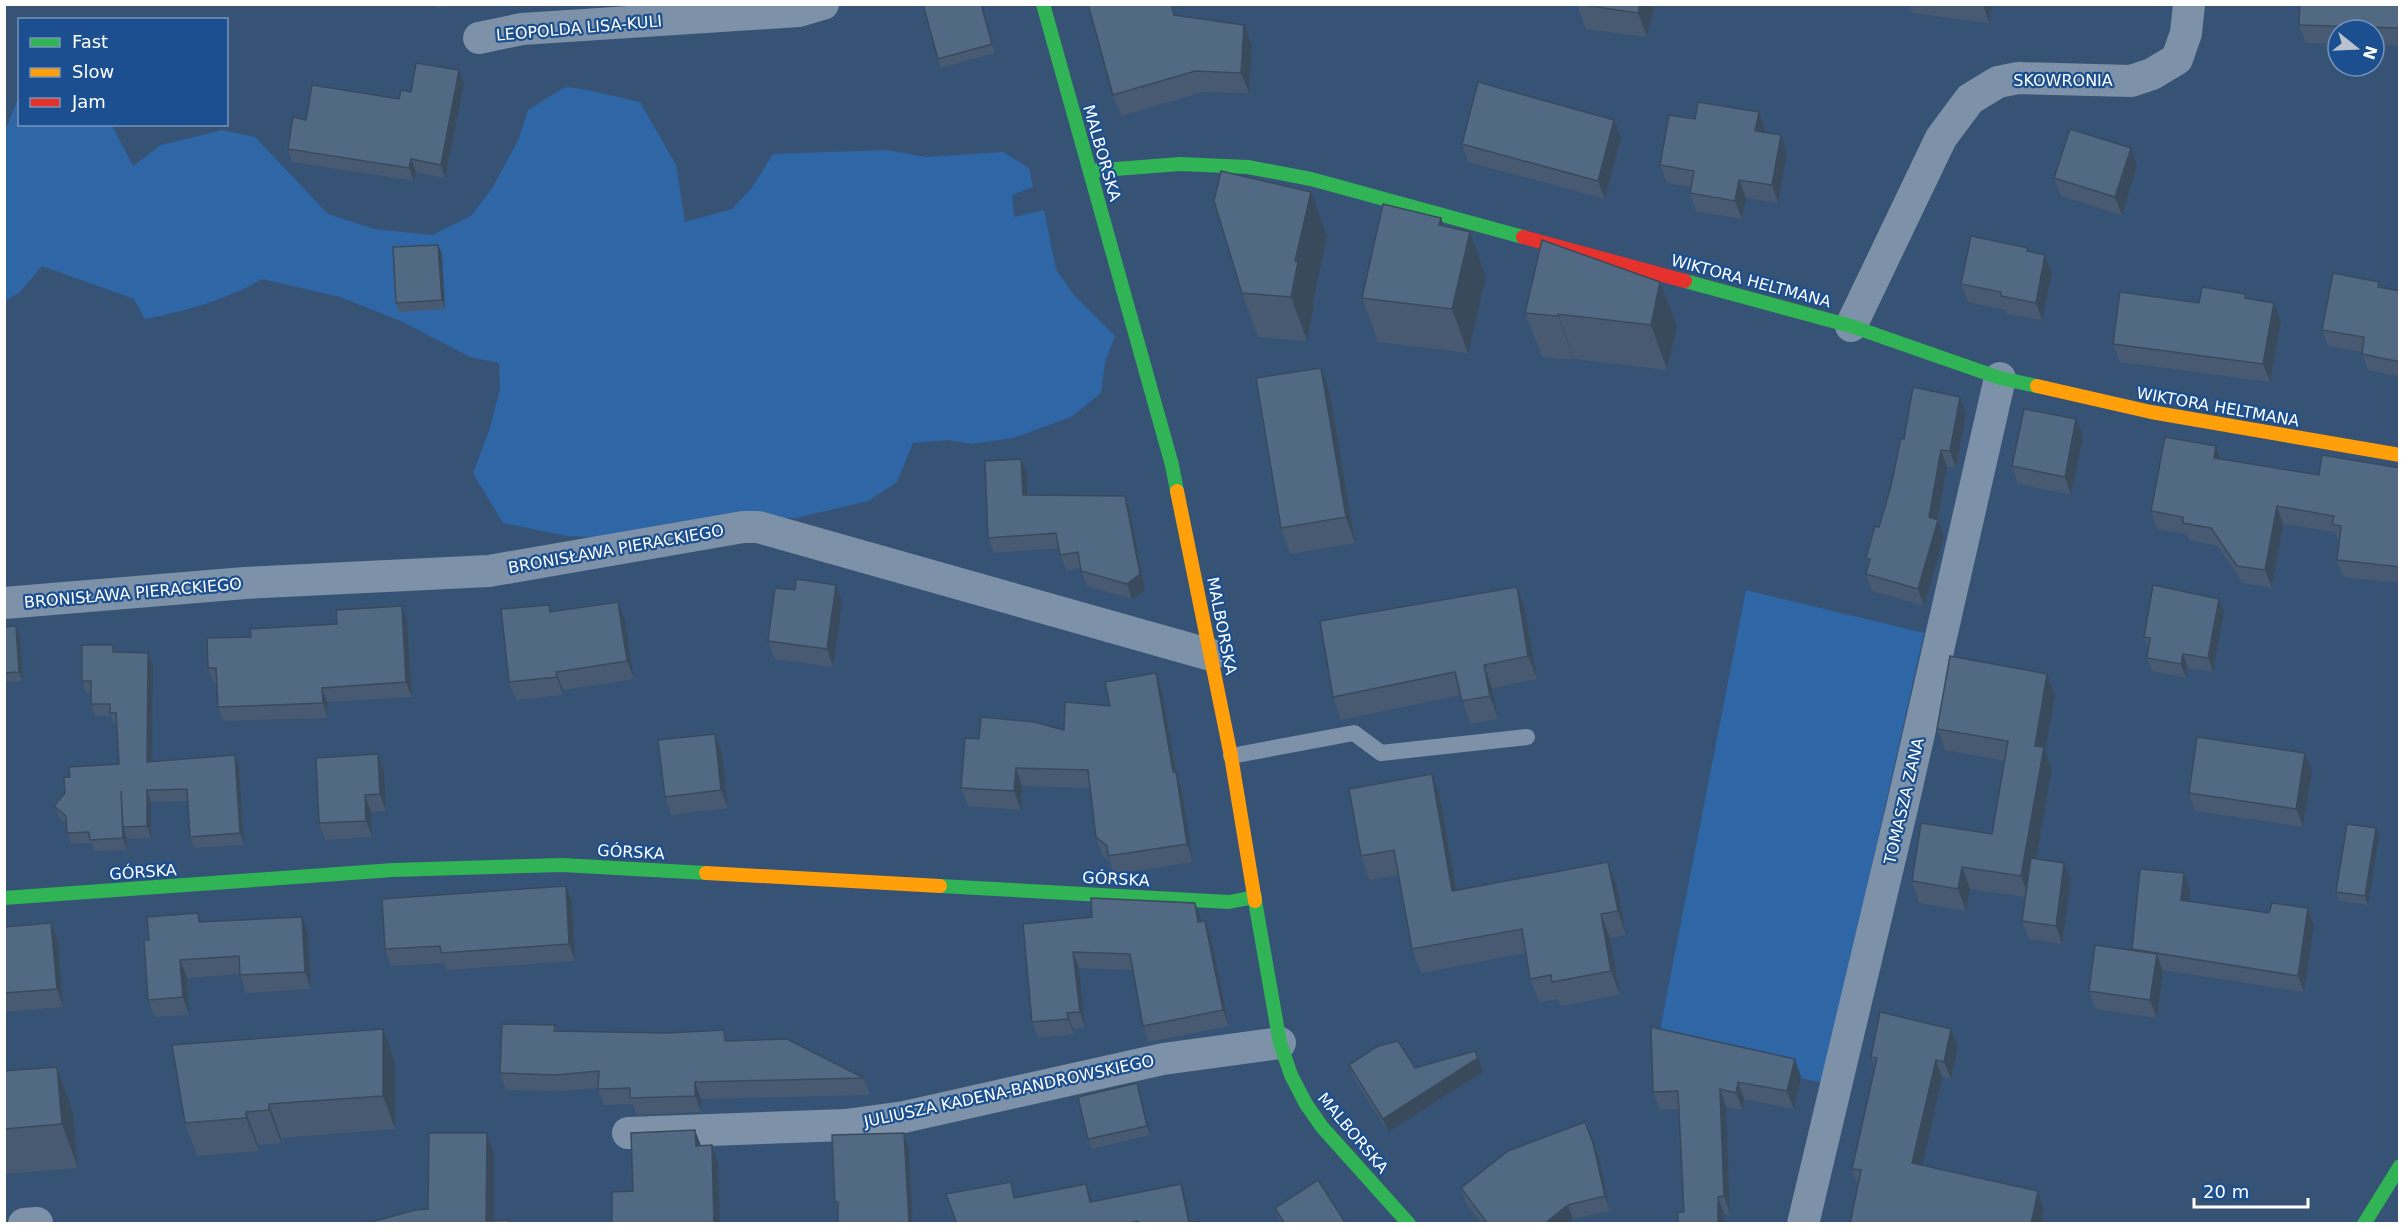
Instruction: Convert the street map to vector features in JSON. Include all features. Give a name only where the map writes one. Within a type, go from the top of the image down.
[{"type":"street","name":"LEOPOLDA LISA-KULI","points":[[479,38],[522,29],[799,10],[823,4]]},
{"type":"street","name":"MALBORSKA","points":[[1043,4],[1173,465],[1231,756],[1280,1042],[1291,1075],[1306,1104],[1322,1127],[1409,1224]]},
{"type":"street","name":"SKOWRONIA","points":[[1851,326],[1941,138],[1970,99],[1998,82],[2018,78],[2131,81],[2152,74],[2177,59],[2186,33],[2190,4]]},
{"type":"street","name":"WIKTORA HELTMANA","points":[[1090,171],[1151,164],[1212,164],[1261,169],[1311,179],[1851,326],[2000,378],[2151,412],[2400,455]]},
{"type":"street","name":"TOMASZA ZANA","points":[[1803,1224],[1924,716],[2000,378]]},
{"type":"street","name":"BRONISŁAWA PIERACKIEGO","points":[[4,603],[245,583],[489,571],[743,527],[758,527],[1211,655]]},
{"type":"street","name":"GÓRSKA","points":[[4,898],[393,870],[562,865],[1228,902],[1255,897]]},
{"type":"street","name":"JULIUSZA KADENA-BANDROWSKIEGO","points":[[628,1133],[846,1125],[892,1119],[1163,1059],[1280,1042]]},
{"type":"street","points":[[2364,1224],[2400,1166]]},
{"type":"lane","points":[[1231,756],[1354,733],[1381,753],[1527,737]]},
{"type":"shaded area","points":[[565,87],[640,102],[676,165],[685,222],[732,209],[751,189],[773,154],[887,150],[926,157],[1003,152],[1029,168],[1033,187],[1012,195],[1014,217],[1044,210],[1056,269],[1073,294],[1115,336],[1105,362],[1101,393],[1071,417],[1013,438],[971,444],[948,440],[913,443],[897,482],[868,501],[796,518],[734,519],[611,538],[567,536],[503,523],[473,473],[489,431],[500,390],[499,363],[470,357],[403,322],[340,297],[262,279],[205,304],[145,319],[134,299],[42,266],[19,293],[5,301],[5,131],[18,98],[18,126],[113,126],[133,166],[161,145],[222,130],[255,137],[328,214],[374,229],[432,235],[471,216],[493,187],[519,138],[528,110]]},
{"type":"shaded area","points":[[1746,590],[1924,633],[1823,1083],[1657,1045]]},
{"type":"building","points":[[923,4],[981,4],[992,44],[938,59]]},
{"type":"building","points":[[1088,4],[1171,4],[1174,15],[1244,25],[1241,73],[1195,71],[1113,95]]},
{"type":"building","points":[[1577,4],[1640,4],[1638,13]]},
{"type":"building","points":[[2300,4],[2400,4],[2400,28],[2386,28],[2386,18],[2326,18],[2326,26],[2299,25]]},
{"type":"building","points":[[416,63],[459,70],[441,165],[411,159],[409,168],[288,149],[293,117],[306,120],[312,85],[399,99],[401,90],[411,92]]},
{"type":"building","points":[[1478,82],[1614,120],[1598,181],[1462,144]]},
{"type":"building","points":[[1698,102],[1759,112],[1755,131],[1781,135],[1772,185],[1739,180],[1735,201],[1690,193],[1694,171],[1660,165],[1669,115],[1695,119]]},
{"type":"building","points":[[2070,129],[2131,148],[2115,197],[2054,178]]},
{"type":"building","points":[[1221,171],[1311,192],[1295,261],[1298,262],[1291,297],[1242,293],[1214,201]]},
{"type":"building","points":[[1383,204],[1441,218],[1439,225],[1470,232],[1452,309],[1362,298]]},
{"type":"building","points":[[1971,236],[2028,248],[2027,251],[2045,255],[2036,303],[2001,296],[2001,292],[1961,284]]},
{"type":"building","points":[[1542,240],[1660,282],[1651,325],[1558,314],[1558,316],[1525,313]]},
{"type":"building","points":[[438,245],[442,300],[396,303],[393,247]]},
{"type":"building","points":[[2333,273],[2379,282],[2378,287],[2400,291],[2400,362],[2362,354],[2364,337],[2322,330]]},
{"type":"building","points":[[2202,287],[2245,294],[2245,298],[2274,303],[2263,364],[2113,344],[2120,292],[2199,303]]},
{"type":"building","points":[[1321,368],[1346,517],[1281,528],[1256,378]]},
{"type":"building","points":[[1913,387],[1960,397],[1950,451],[1941,450],[1929,517],[1938,520],[1918,589],[1866,574],[1870,559],[1866,558],[1875,526],[1879,527],[1891,486],[1901,438],[1904,439]]},
{"type":"building","points":[[2024,409],[2076,419],[2065,477],[2012,466]]},
{"type":"building","points":[[2165,437],[2216,446],[2214,458],[2319,475],[2322,455],[2400,468],[2400,567],[2337,560],[2341,526],[2332,524],[2334,516],[2277,506],[2265,570],[2237,566],[2211,528],[2183,523],[2183,517],[2151,511]]},
{"type":"building","points":[[1021,459],[1023,495],[1125,496],[1140,574],[1127,584],[1081,571],[1078,552],[1060,555],[1056,533],[988,538],[985,461]]},
{"type":"building","points":[[796,579],[836,585],[827,649],[768,641],[775,588],[795,590]]},
{"type":"building","points":[[2153,585],[2219,599],[2208,658],[2183,654],[2181,664],[2147,658],[2150,638],[2144,637]]},
{"type":"building","points":[[1517,587],[1528,656],[1484,665],[1490,696],[1462,701],[1455,672],[1333,697],[1320,621]]},
{"type":"building","points":[[618,602],[627,661],[556,672],[557,677],[509,682],[501,609],[549,605],[550,612]]},
{"type":"building","points":[[402,606],[406,682],[322,688],[323,703],[218,707],[216,668],[208,668],[207,638],[251,637],[250,629],[337,624],[336,610]]},
{"type":"building","points":[[16,626],[19,672],[4,673],[4,627]]},
{"type":"building","points":[[82,645],[113,645],[113,652],[148,653],[147,762],[235,755],[240,833],[190,837],[187,789],[147,790],[147,826],[123,827],[121,791],[123,838],[90,840],[89,832],[67,833],[66,816],[54,806],[65,793],[64,777],[70,777],[69,767],[119,764],[116,713],[110,713],[110,704],[91,704],[91,681],[82,681]]},
{"type":"building","points":[[1950,656],[2047,674],[2035,746],[2044,747],[2021,876],[1962,867],[1958,889],[1912,881],[1921,823],[1992,834],[2008,741],[1937,729]]},
{"type":"building","points":[[1156,673],[1173,772],[1176,772],[1187,844],[1108,856],[1107,846],[1096,837],[1088,770],[1016,768],[1014,791],[961,788],[965,738],[979,739],[981,717],[1034,722],[1064,730],[1065,702],[1110,706],[1105,682]]},
{"type":"building","points":[[715,734],[721,790],[665,797],[658,740]]},
{"type":"building","points":[[2197,737],[2305,753],[2296,809],[2189,793]]},
{"type":"building","points":[[378,754],[380,794],[365,795],[366,821],[319,823],[316,758]]},
{"type":"building","points":[[1432,774],[1452,891],[1608,862],[1618,911],[1601,914],[1611,971],[1552,982],[1551,975],[1530,979],[1522,929],[1412,949],[1394,850],[1361,856],[1349,789]]},
{"type":"building","points":[[2347,824],[2376,828],[2365,896],[2336,892]]},
{"type":"building","points":[[2031,858],[2064,863],[2056,926],[2022,921]]},
{"type":"building","points":[[2140,869],[2184,873],[2181,900],[2269,913],[2272,903],[2308,908],[2298,976],[2132,949]]},
{"type":"building","points":[[566,886],[569,944],[441,953],[440,946],[385,949],[382,899]]},
{"type":"building","points":[[1091,898],[1195,903],[1198,922],[1205,921],[1223,1010],[1143,1026],[1130,954],[1073,952],[1080,1012],[1067,1013],[1068,1019],[1032,1022],[1023,924],[1092,917]]},
{"type":"building","points":[[198,913],[199,922],[302,917],[305,972],[240,975],[239,956],[180,960],[183,997],[148,1000],[144,940],[149,940],[147,917]]},
{"type":"building","points":[[51,923],[57,989],[4,993],[4,927]]},
{"type":"building","points":[[2095,945],[2157,954],[2150,1000],[2089,991]]},
{"type":"building","points":[[1880,1012],[1951,1029],[1944,1062],[1936,1060],[1912,1163],[2038,1191],[2031,1224],[1850,1224],[1861,1170],[1852,1169],[1877,1058],[1871,1057]]},
{"type":"building","points":[[502,1024],[555,1025],[554,1031],[667,1033],[724,1030],[725,1041],[787,1039],[864,1078],[695,1082],[695,1096],[630,1098],[630,1088],[598,1089],[599,1071],[555,1075],[500,1073]]},
{"type":"building","points":[[1651,1027],[1795,1059],[1787,1091],[1738,1082],[1736,1093],[1720,1089],[1724,1196],[1718,1197],[1718,1224],[1678,1224],[1678,1212],[1684,1212],[1678,1091],[1653,1092]]},
{"type":"building","points":[[383,1029],[383,1096],[269,1104],[269,1110],[246,1112],[246,1118],[185,1123],[172,1045]]},
{"type":"building","points":[[1398,1041],[1415,1068],[1475,1051],[1478,1058],[1383,1119],[1349,1065],[1378,1046]]},
{"type":"building","points":[[57,1067],[62,1124],[4,1129],[4,1071]]},
{"type":"building","points":[[1137,1083],[1147,1126],[1088,1139],[1078,1097]]},
{"type":"building","points":[[1585,1122],[1593,1143],[1605,1196],[1568,1205],[1544,1224],[1488,1224],[1461,1188],[1508,1151]]},
{"type":"building","points":[[695,1130],[696,1146],[712,1145],[714,1224],[612,1224],[612,1192],[633,1191],[631,1133]]},
{"type":"building","points":[[429,1133],[487,1133],[486,1221],[509,1220],[509,1224],[347,1224],[371,1222],[428,1209]]},
{"type":"building","points":[[904,1133],[909,1224],[838,1224],[832,1135]]},
{"type":"building","points":[[1318,1180],[1346,1224],[1285,1224],[1275,1208]]},
{"type":"building","points":[[1011,1182],[1014,1198],[1086,1184],[1090,1202],[1181,1184],[1189,1223],[1199,1221],[1200,1224],[1139,1224],[1138,1221],[1125,1224],[957,1224],[946,1194]]},
{"type":"traffic: fast","points":[[1043,4],[1172,465],[1177,491]]},
{"type":"traffic: fast","points":[[1090,171],[1180,164],[1248,167],[1311,179],[1523,237]]},
{"type":"traffic: fast","points":[[1685,281],[1851,326],[2000,378],[2037,386]]},
{"type":"traffic: fast","points":[[4,898],[393,870],[562,865],[706,873]]},
{"type":"traffic: fast","points":[[940,886],[1229,902],[1255,897]]},
{"type":"traffic: fast","points":[[1255,901],[1280,1043],[1291,1075],[1306,1104],[1322,1127],[1409,1224]]},
{"type":"traffic: fast","points":[[2364,1224],[2400,1166]]},
{"type":"traffic: slow","points":[[2037,386],[2151,412],[2400,455]]},
{"type":"traffic: slow","points":[[1177,491],[1231,756],[1255,901]]},
{"type":"traffic: slow","points":[[706,873],[940,886]]},
{"type":"traffic: jam","points":[[1523,237],[1685,281]]}]
